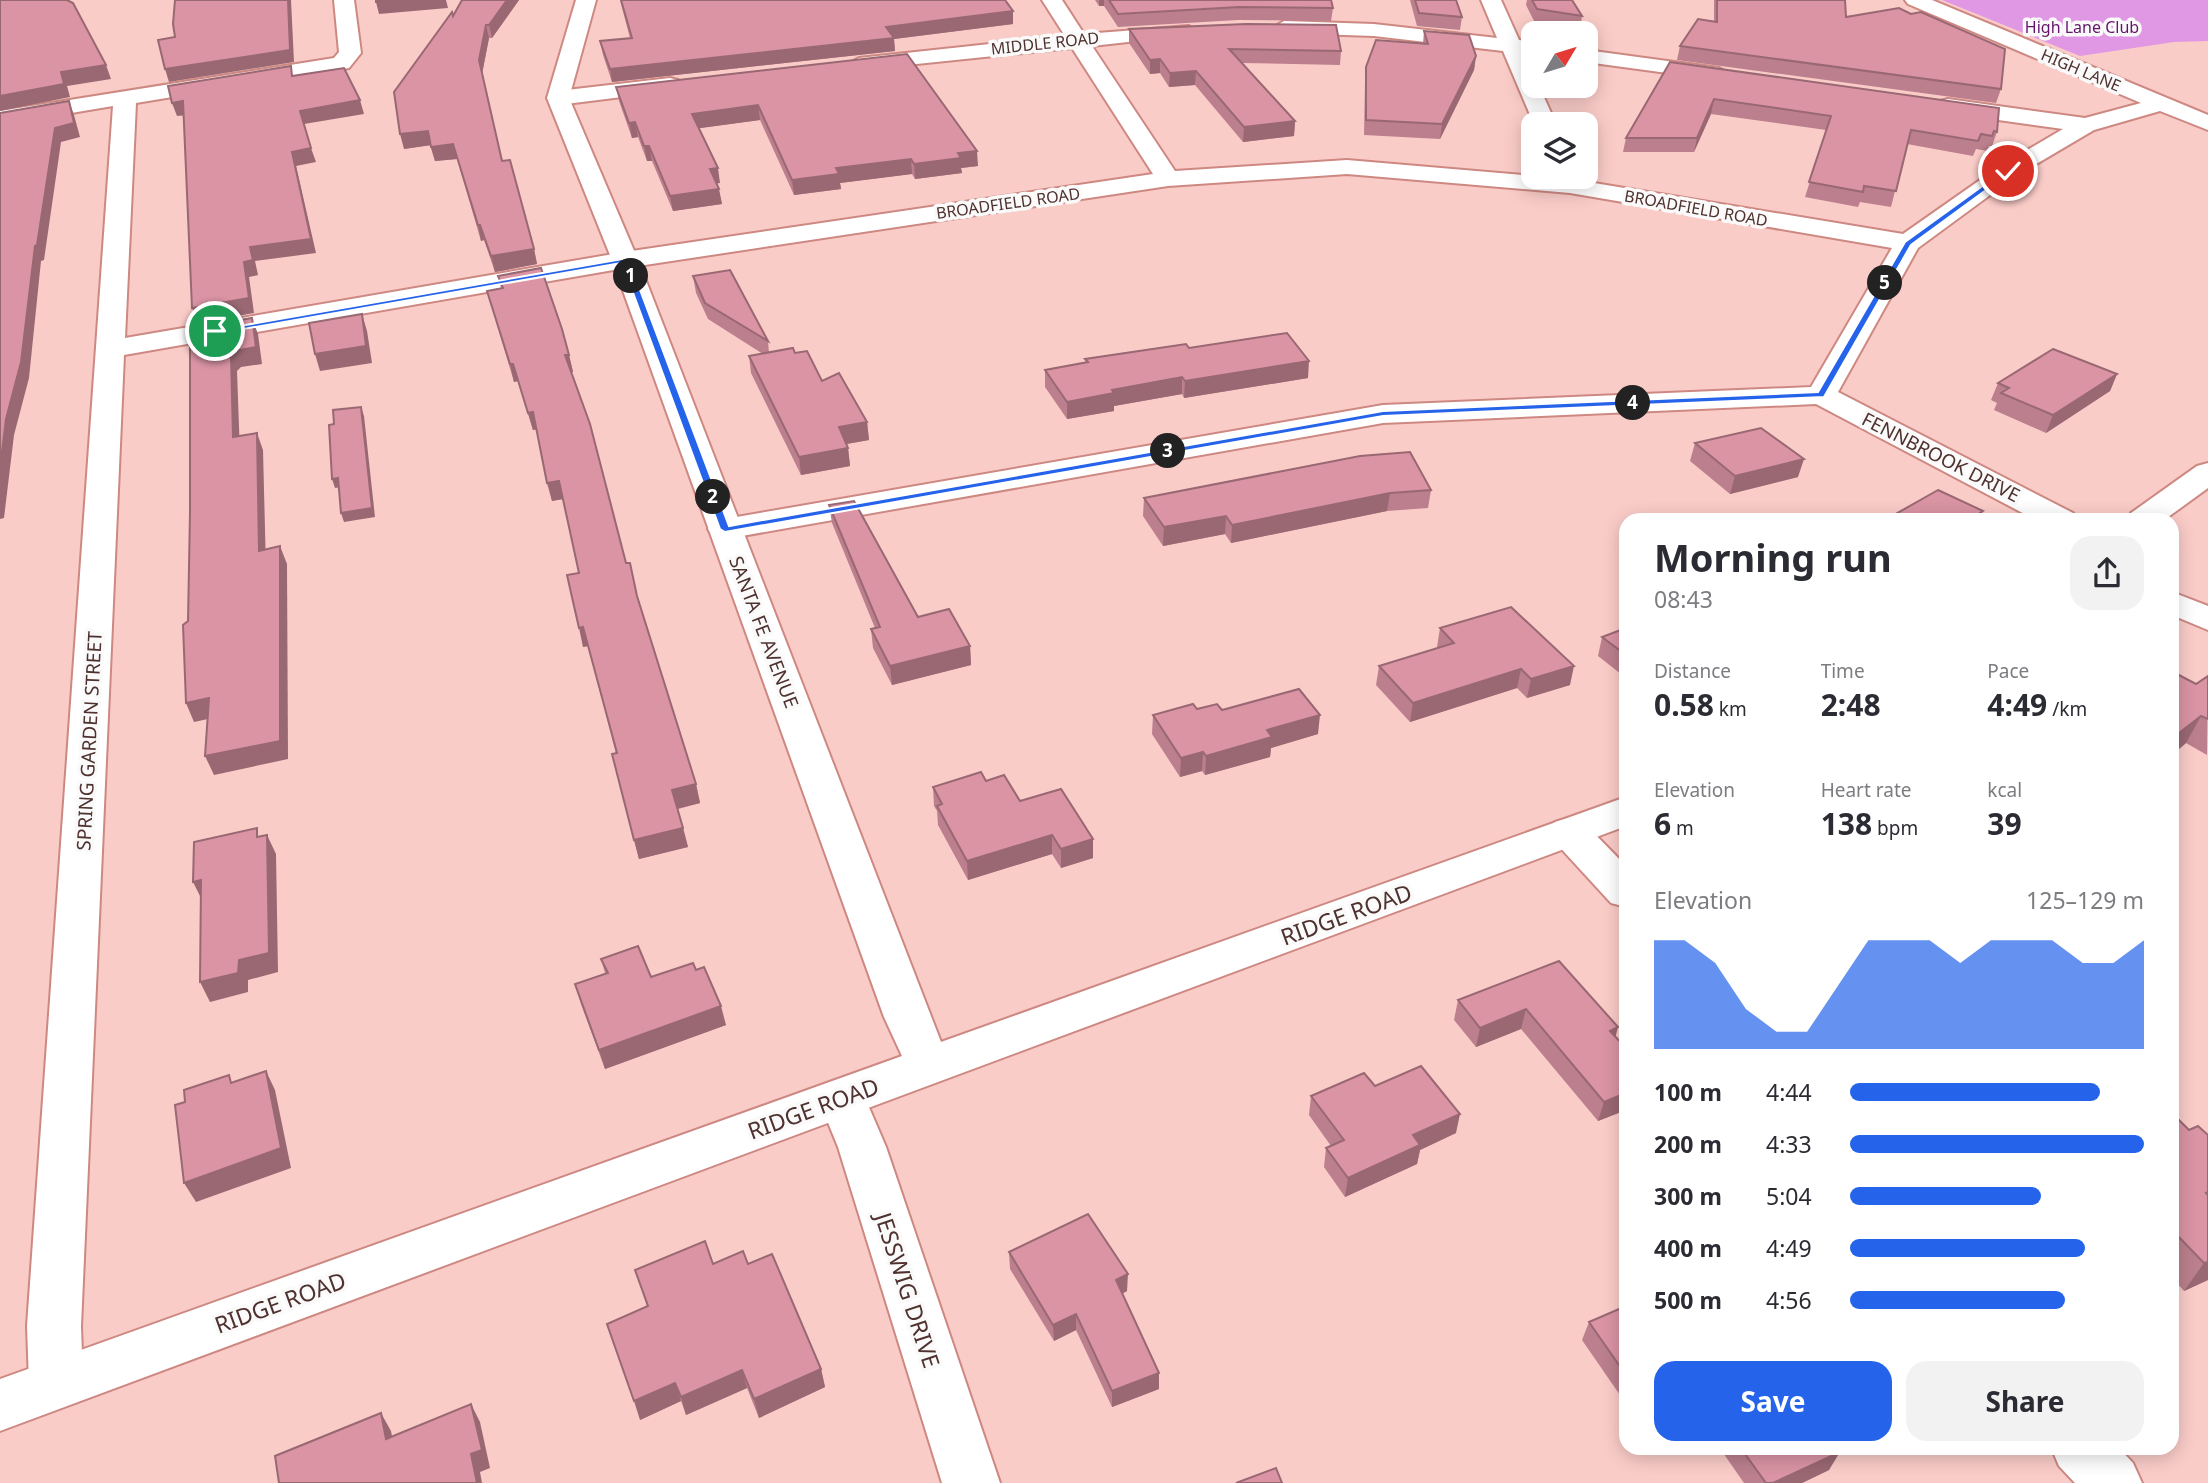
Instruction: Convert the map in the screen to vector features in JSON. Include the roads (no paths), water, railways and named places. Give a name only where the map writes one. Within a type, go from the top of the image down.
[{"type":"street","points":[[0,117],[341,62],[350,53],[344,0]]},
{"type":"street","points":[[586,0],[558,97],[695,82]]},
{"type":"street","points":[[1052,0],[1168,179]]},
{"type":"street","points":[[1491,0],[1521,44]]},
{"type":"street","name":"HIGH LANE","points":[[1915,0],[2208,123]]},
{"type":"street","points":[[1268,27],[1374,30],[1521,47]]},
{"type":"street","name":"MIDDLE ROAD","points":[[832,67],[1078,39],[1203,29]]},
{"type":"street","points":[[1598,58],[1734,76]]},
{"type":"street","name":"SANTA FE AVENUE","points":[[558,97],[625,260],[907,1017],[929,1065]]},
{"type":"street","name":"SPRING GARDEN STREET","points":[[56,1383],[54,1326],[113,349],[125,98]]},
{"type":"street","points":[[1923,103],[2086,125]]},
{"type":"street","points":[[725,529],[1383,414],[1821,395],[1908,243],[2008,171],[2086,125],[2161,104]]},
{"type":"street","name":"BROADFIELD ROAD","points":[[113,349],[625,260],[1168,179],[1347,167],[1521,179]]},
{"type":"street","name":"BROADFIELD ROAD","points":[[1598,187],[1908,243]]},
{"type":"street","name":"FENNBROOK DRIVE","points":[[1821,395],[2048,513]]},
{"type":"street","points":[[2153,513],[2208,473]]},
{"type":"street","points":[[2179,605],[2208,619]]},
{"type":"street","name":"RIDGE ROAD","points":[[0,1405],[1619,814]]},
{"type":"street","points":[[1569,832],[1619,885]]},
{"type":"street","name":"JESSWIG DRIVE","points":[[842,1098],[862,1147],[971,1483]]},
{"type":"street","points":[[2087,1455],[2113,1483]]},
{"type":"park label","name":"High Lane Club","points":[[2082,27]]}]
